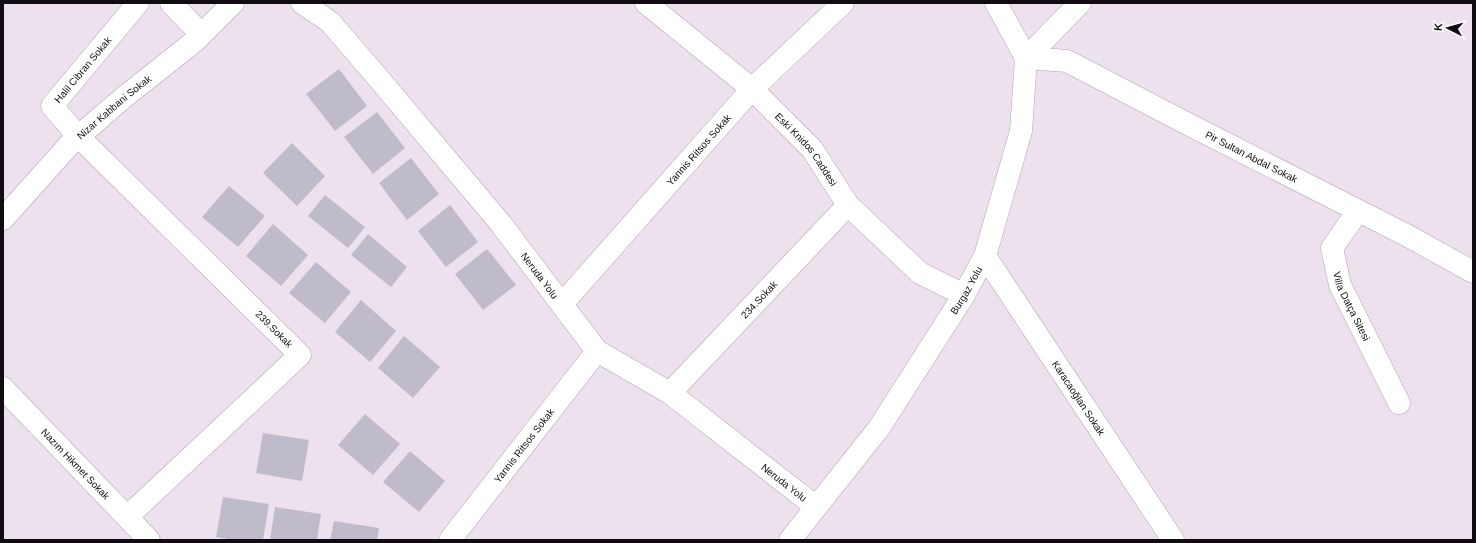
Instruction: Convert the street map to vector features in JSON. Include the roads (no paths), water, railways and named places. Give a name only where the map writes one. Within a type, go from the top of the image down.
[{"type":"street","name":"Halil Cibran Sokak","points":[[78,136],[52,106],[138,3]]},
{"type":"street","points":[[171,3],[201,34]]},
{"type":"street","name":"Nizar Kabbani Sokak","points":[[3,220],[78,136],[201,34],[233,3]]},
{"type":"street","name":"Neruda Yolu","points":[[302,3],[330,22],[501,224],[597,351],[670,394],[816,507]]},
{"type":"street","name":"Eski Knidos Caddesi","points":[[646,3],[752,89],[812,149],[848,205],[920,273],[964,295]]},
{"type":"street","name":"Yannis Ritsos Sokak","points":[[562,304],[752,89],[843,3]]},
{"type":"street","points":[[996,3],[1026,58],[1080,3]]},
{"type":"street","name":"Pir Sultan Abdal Sokak","points":[[1026,58],[1067,60],[1182,121],[1410,237],[1473,272]]},
{"type":"street","name":"Burgaz Yolu","points":[[790,540],[879,428],[964,295],[985,256],[1020,131],[1026,58]]},
{"type":"street","name":"239.Sokak","points":[[78,136],[300,355],[127,518]]},
{"type":"street","name":"234.Sokak","points":[[670,394],[848,205]]},
{"type":"street","name":"Villa Datça Sitesi","points":[[1358,211],[1332,248],[1340,285],[1399,403]]},
{"type":"street","name":"Karacaoğlan Sokak","points":[[985,256],[1173,540]]},
{"type":"street","name":"Yannis Ritsos Sokak","points":[[450,540],[597,351]]},
{"type":"street","name":"Nazım Hikmet Sokak","points":[[3,388],[149,540]]}]
